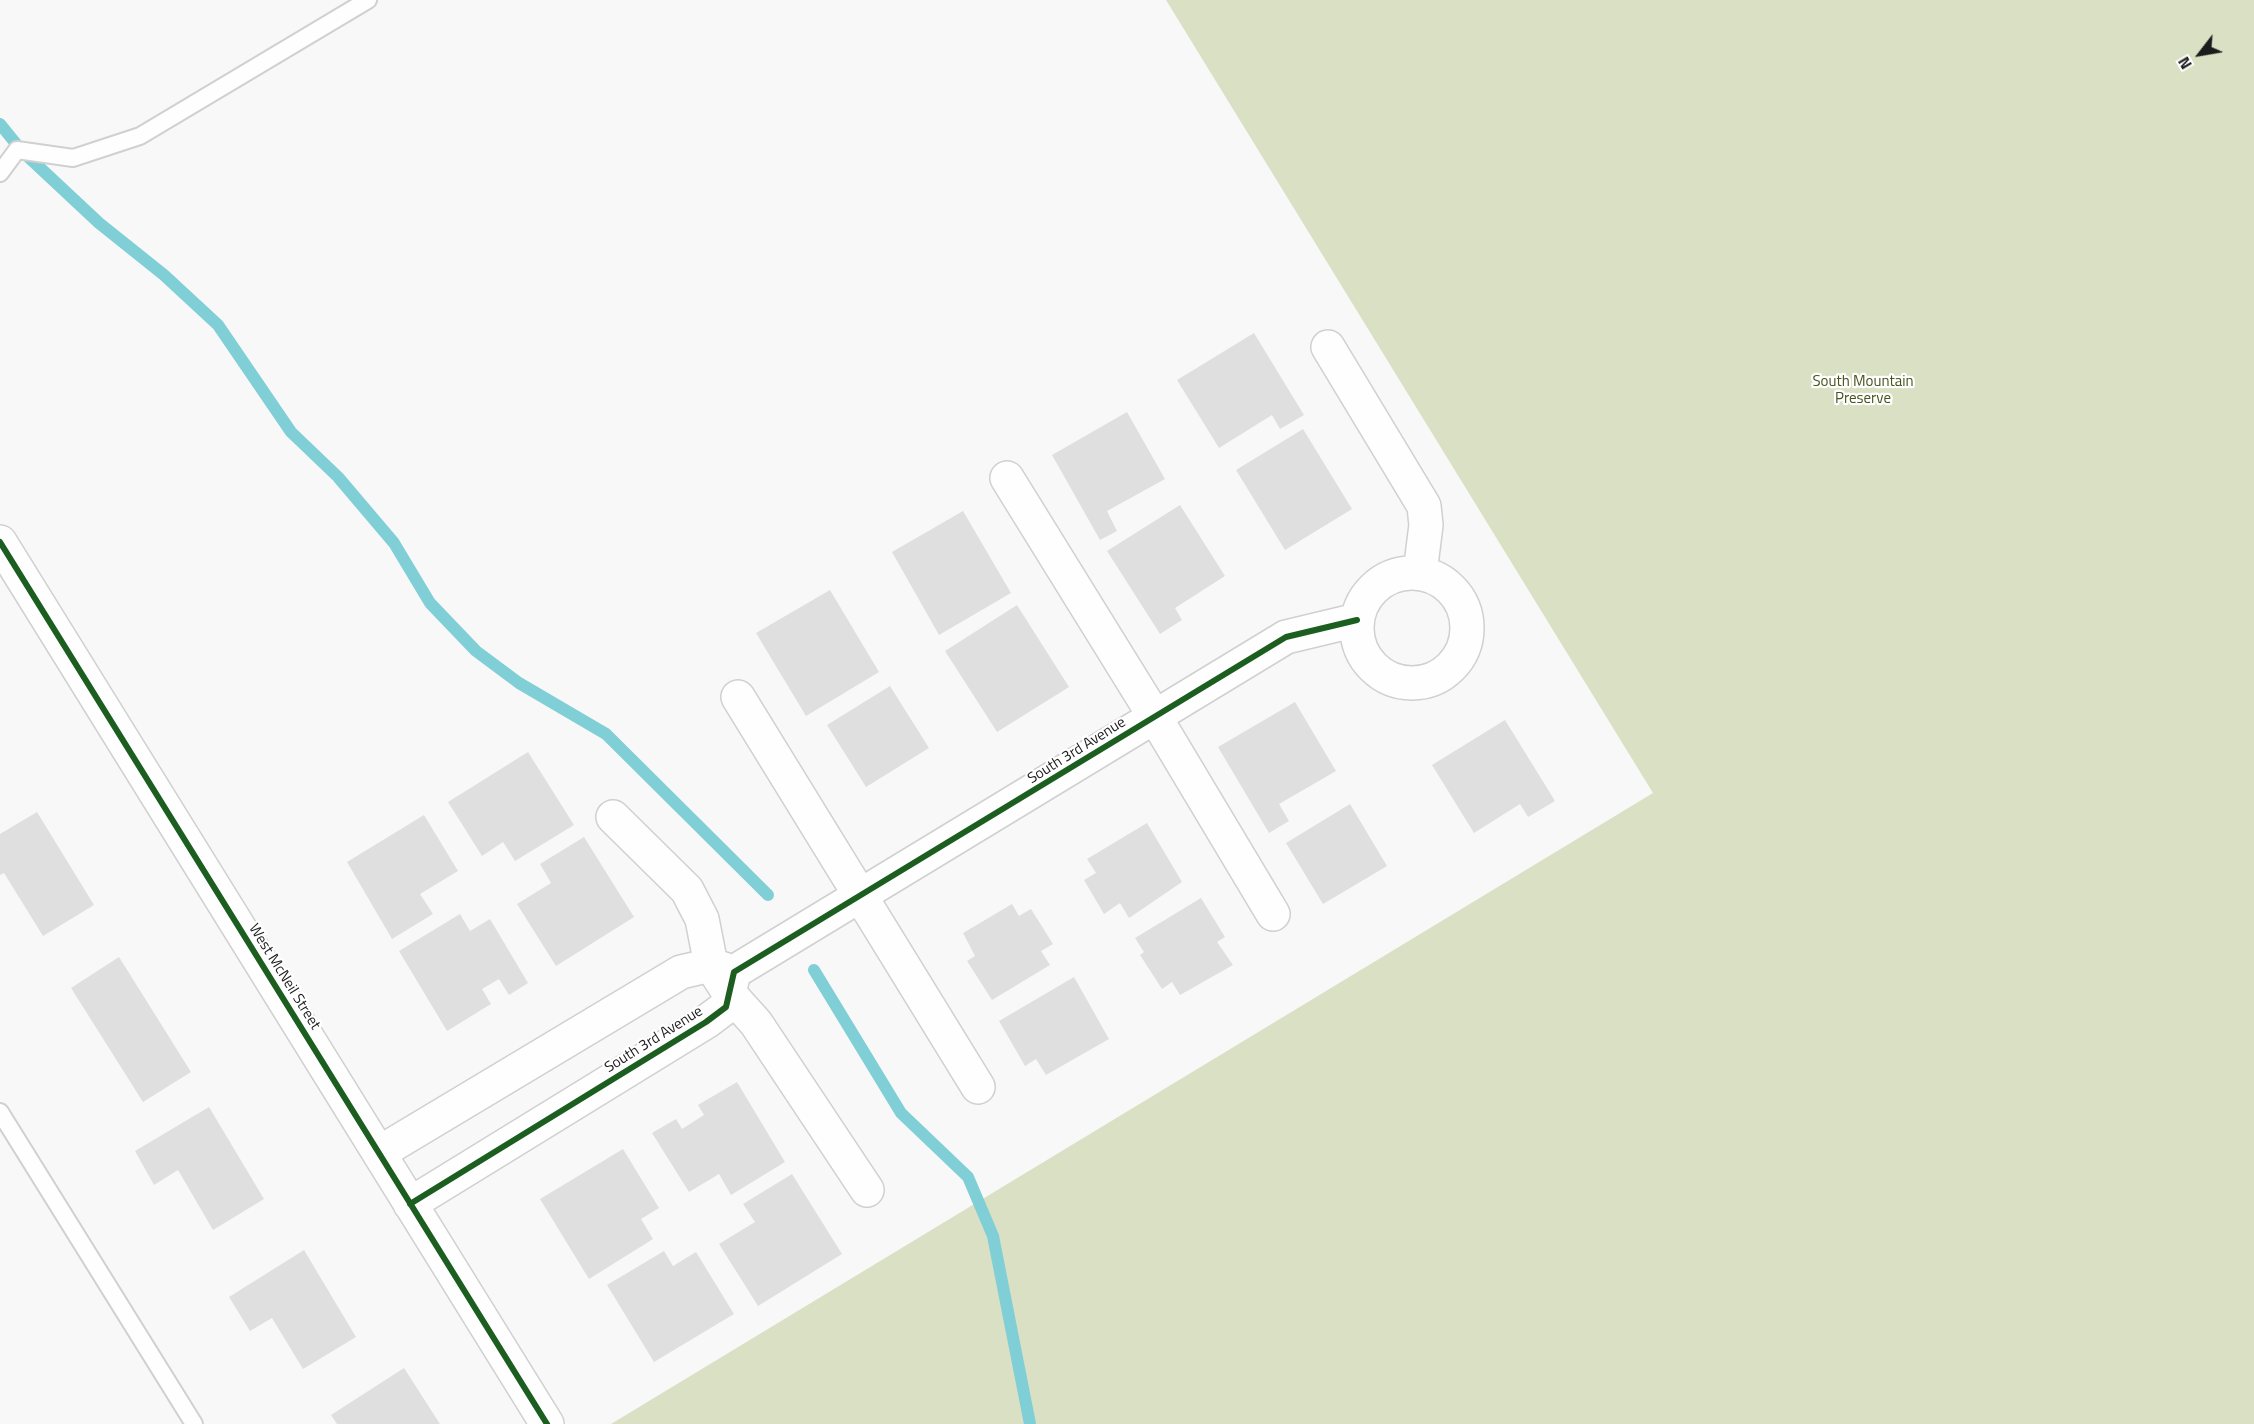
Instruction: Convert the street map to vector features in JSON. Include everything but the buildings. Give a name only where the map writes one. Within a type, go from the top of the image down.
[{"type":"street","points":[[1328,347],[1424,506],[1426,525],[1420,573]]},
{"type":"street","points":[[1007,478],[1155,717],[1273,914]]},
{"type":"street","name":"West McNeil Street","points":[[0,542],[547,1424]]},
{"type":"street","points":[[1420,573],[1441,580],[1457,595],[1466,615],[1467,637],[1460,657],[1446,673],[1426,683],[1405,683],[1384,676],[1368,662],[1359,642],[1357,620],[1364,600],[1379,584],[1398,575],[1420,573]]},
{"type":"street","name":"South 3rd Avenue","points":[[379,1153],[681,972],[725,977],[861,897],[1286,637],[1357,620]]},
{"type":"street","points":[[738,697],[978,1087]]},
{"type":"street","points":[[613,817],[687,890],[702,919],[725,977],[867,1190]]},
{"type":"street","name":"South 3rd Avenue","points":[[410,1204],[706,1023],[726,1007],[725,977]]},
{"type":"lane","points":[[0,173],[17,150],[73,158],[140,136],[368,0]]},
{"type":"lane","points":[[0,1112],[194,1424]]},
{"type":"green space","name":"South Mountain Preserve","points":[[1166,0],[2254,0],[2254,1424],[611,1424],[1653,793]]},
{"type":"waterway","points":[[0,124],[22,151],[99,223],[164,275],[218,325],[291,432],[338,477],[394,543],[430,603],[476,651],[519,683],[606,734],[768,895]]},
{"type":"waterway","points":[[814,970],[901,1113],[968,1177],[993,1236],[1030,1424]]},
{"type":"cycle path","points":[[0,542],[547,1424]]},
{"type":"cycle path","points":[[410,1204],[706,1022],[726,1007],[734,972],[1286,637],[1357,620]]}]
